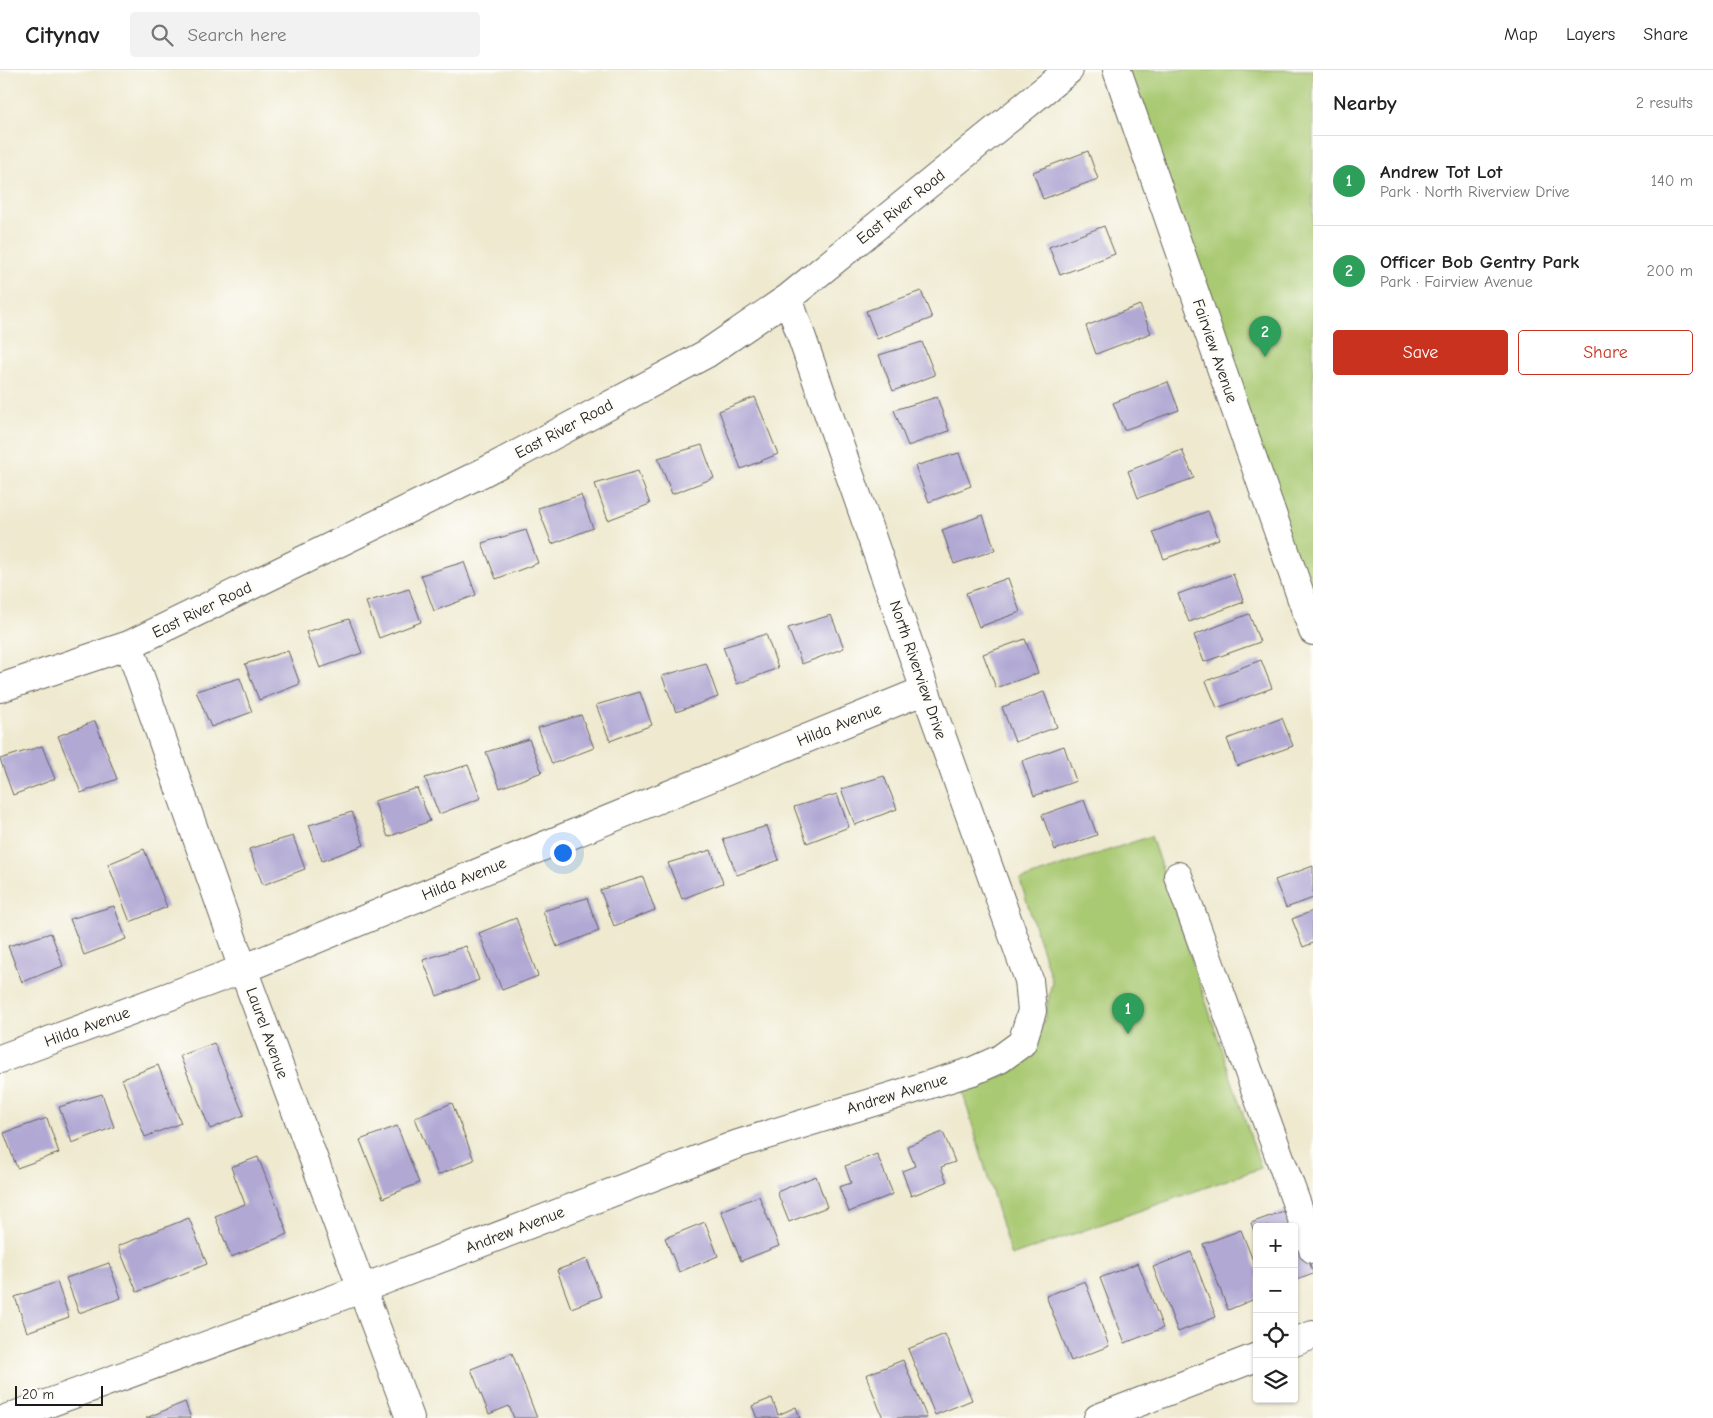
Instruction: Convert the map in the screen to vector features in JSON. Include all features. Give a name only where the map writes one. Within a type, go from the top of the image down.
[{"type":"street","name":"East River Road","points":[[0,688],[129,645],[490,469],[706,354],[788,298],[1069,70]]},
{"type":"street","name":"Fairview Avenue","points":[[1117,70],[1313,632]]},
{"type":"street","name":"North Riverview Drive","points":[[788,298],[1029,980],[1032,1011],[1022,1043]]},
{"type":"street","name":"Laurel Avenue","points":[[129,645],[243,969],[410,1418]]},
{"type":"street","name":"Hilda Avenue","points":[[0,1060],[243,969],[925,690]]},
{"type":"street","points":[[1178,876],[1313,1250]]},
{"type":"street","name":"Andrew Avenue","points":[[8,1418],[361,1289],[738,1144],[972,1071],[1000,1059],[1022,1043]]},
{"type":"street","points":[[1298,1341],[1313,1335]]},
{"type":"street","points":[[1098,1418],[1254,1358]]},
{"type":"green space","points":[[1117,70],[1313,70],[1313,631]]},
{"type":"green space","points":[[1151,836],[1261,1168],[1011,1256],[962,1090],[1005,1075],[1032,1051],[1045,1017],[1052,981],[1020,880]]},
{"type":"building","points":[[1088,151],[1098,179],[1043,199],[1033,172]]},
{"type":"building","points":[[1104,226],[1115,254],[1060,275],[1049,247]]},
{"type":"building","points":[[921,291],[932,318],[877,339],[866,311]]},
{"type":"building","points":[[1140,305],[1151,333],[1096,354],[1086,326]]},
{"type":"building","points":[[922,342],[935,375],[893,391],[879,355]]},
{"type":"building","points":[[1168,382],[1179,410],[1124,430],[1113,403]]},
{"type":"building","points":[[755,397],[778,454],[741,469],[719,411]]},
{"type":"building","points":[[937,397],[949,431],[908,446],[894,410]]},
{"type":"building","points":[[702,445],[714,478],[672,494],[658,458]]},
{"type":"building","points":[[1182,450],[1194,478],[1138,498],[1128,471]]},
{"type":"building","points":[[959,453],[971,486],[929,502],[915,466]]},
{"type":"building","points":[[638,471],[650,504],[608,520],[595,484]]},
{"type":"building","points":[[581,495],[593,528],[552,544],[538,508]]},
{"type":"building","points":[[1208,511],[1219,539],[1164,559],[1153,532]]},
{"type":"building","points":[[983,515],[995,550],[954,564],[942,530]]},
{"type":"building","points":[[526,530],[538,563],[496,579],[482,543]]},
{"type":"building","points":[[464,562],[476,595],[434,611],[421,575]]},
{"type":"building","points":[[1233,574],[1244,602],[1189,622],[1178,594]]},
{"type":"building","points":[[1008,578],[1020,612],[979,627],[966,593]]},
{"type":"building","points":[[409,589],[421,622],[379,638],[366,602]]},
{"type":"building","points":[[1249,614],[1260,642],[1204,662],[1194,635]]},
{"type":"building","points":[[831,615],[844,648],[802,664],[788,628]]},
{"type":"building","points":[[349,619],[362,653],[320,668],[306,632]]},
{"type":"building","points":[[766,634],[778,668],[737,684],[723,647]]},
{"type":"building","points":[[1025,639],[1038,673],[996,688],[983,654]]},
{"type":"building","points":[[288,651],[300,684],[259,700],[245,664]]},
{"type":"building","points":[[1261,660],[1272,688],[1217,708],[1206,681]]},
{"type":"building","points":[[706,663],[718,697],[676,712],[662,676]]},
{"type":"building","points":[[240,678],[252,712],[211,727],[196,691]]},
{"type":"building","points":[[640,692],[652,725],[610,741],[596,705]]},
{"type":"building","points":[[1044,692],[1057,727],[1015,742],[1002,707]]},
{"type":"building","points":[[581,715],[594,748],[552,764],[538,728]]},
{"type":"building","points":[[1282,718],[1293,746],[1237,766],[1227,739]]},
{"type":"building","points":[[95,721],[117,779],[81,793],[58,736]]},
{"type":"building","points":[[529,739],[542,772],[500,788],[486,752]]},
{"type":"building","points":[[42,746],[55,779],[13,795],[0,759]]},
{"type":"building","points":[[1064,746],[1076,781],[1034,796],[1022,761]]},
{"type":"building","points":[[468,765],[481,798],[439,814],[425,778]]},
{"type":"building","points":[[884,776],[897,809],[855,825],[841,789]]},
{"type":"building","points":[[417,788],[430,821],[388,837],[374,801]]},
{"type":"building","points":[[837,794],[849,827],[807,843],[794,807]]},
{"type":"building","points":[[1084,800],[1097,835],[1055,850],[1042,815]]},
{"type":"building","points":[[352,812],[364,845],[322,861],[309,825]]},
{"type":"building","points":[[767,826],[779,860],[737,875],[723,839]]},
{"type":"building","points":[[293,836],[305,869],[263,885],[249,849]]},
{"type":"building","points":[[144,849],[167,907],[130,922],[108,864]]},
{"type":"building","points":[[711,850],[723,883],[682,899],[668,863]]},
{"type":"building","points":[[1313,866],[1313,898],[1286,908],[1275,880]]},
{"type":"building","points":[[643,877],[655,910],[614,926],[600,890]]},
{"type":"building","points":[[587,898],[599,931],[557,947],[543,911]]},
{"type":"building","points":[[114,906],[126,939],[84,955],[70,919]]},
{"type":"building","points":[[1313,911],[1313,943],[1303,947],[1292,919]]},
{"type":"building","points":[[516,918],[538,976],[502,990],[479,933]]},
{"type":"building","points":[[51,933],[63,966],[22,982],[8,946]]},
{"type":"building","points":[[466,946],[479,980],[437,996],[423,960]]},
{"type":"building","points":[[214,1043],[244,1115],[210,1129],[180,1056]]},
{"type":"building","points":[[158,1065],[181,1123],[145,1137],[122,1079]]},
{"type":"building","points":[[102,1094],[114,1127],[72,1143],[59,1107]]},
{"type":"building","points":[[452,1103],[474,1160],[438,1175],[415,1118]]},
{"type":"building","points":[[47,1118],[59,1153],[17,1168],[4,1133]]},
{"type":"building","points":[[397,1126],[419,1183],[383,1198],[360,1140]]},
{"type":"building","points":[[943,1132],[955,1162],[941,1167],[947,1182],[911,1196],[902,1171],[915,1166],[907,1146]]},
{"type":"building","points":[[877,1154],[893,1194],[849,1212],[839,1187],[851,1183],[845,1166]]},
{"type":"building","points":[[258,1157],[288,1234],[231,1257],[215,1216],[245,1204],[231,1167]]},
{"type":"building","points":[[816,1176],[827,1207],[789,1222],[777,1192]]},
{"type":"building","points":[[759,1196],[779,1246],[741,1261],[721,1211]]},
{"type":"building","points":[[1289,1209],[1294,1223],[1253,1223],[1253,1228],[1251,1223]]},
{"type":"building","points":[[189,1218],[207,1264],[137,1292],[118,1246]]},
{"type":"building","points":[[705,1222],[718,1256],[679,1272],[665,1238]]},
{"type":"building","points":[[1241,1230],[1253,1261],[1253,1300],[1228,1310],[1203,1244]]},
{"type":"building","points":[[1298,1233],[1313,1272],[1313,1274],[1298,1280]]},
{"type":"building","points":[[1191,1252],[1216,1317],[1178,1332],[1153,1267]]},
{"type":"building","points":[[587,1259],[601,1297],[571,1308],[557,1270]]},
{"type":"building","points":[[109,1263],[121,1298],[79,1313],[66,1278]]},
{"type":"building","points":[[1138,1263],[1163,1328],[1125,1343],[1100,1278]]},
{"type":"building","points":[[1085,1281],[1109,1346],[1071,1361],[1046,1296]]},
{"type":"building","points":[[57,1282],[69,1317],[27,1332],[15,1297]]},
{"type":"building","points":[[945,1334],[972,1400],[935,1415],[908,1349]]},
{"type":"building","points":[[512,1353],[537,1418],[514,1418],[509,1406],[489,1414],[471,1369]]},
{"type":"building","points":[[903,1360],[927,1418],[883,1418],[866,1375]]},
{"type":"building","points":[[772,1398],[778,1415],[796,1407],[800,1418],[757,1418],[752,1406]]},
{"type":"building","points":[[185,1402],[191,1418],[146,1418]]},
{"type":"place","name":"Officer Bob Gentry Park","points":[[1265,357]]},
{"type":"place","name":"Andrew Tot Lot","points":[[1128,1034]]}]
